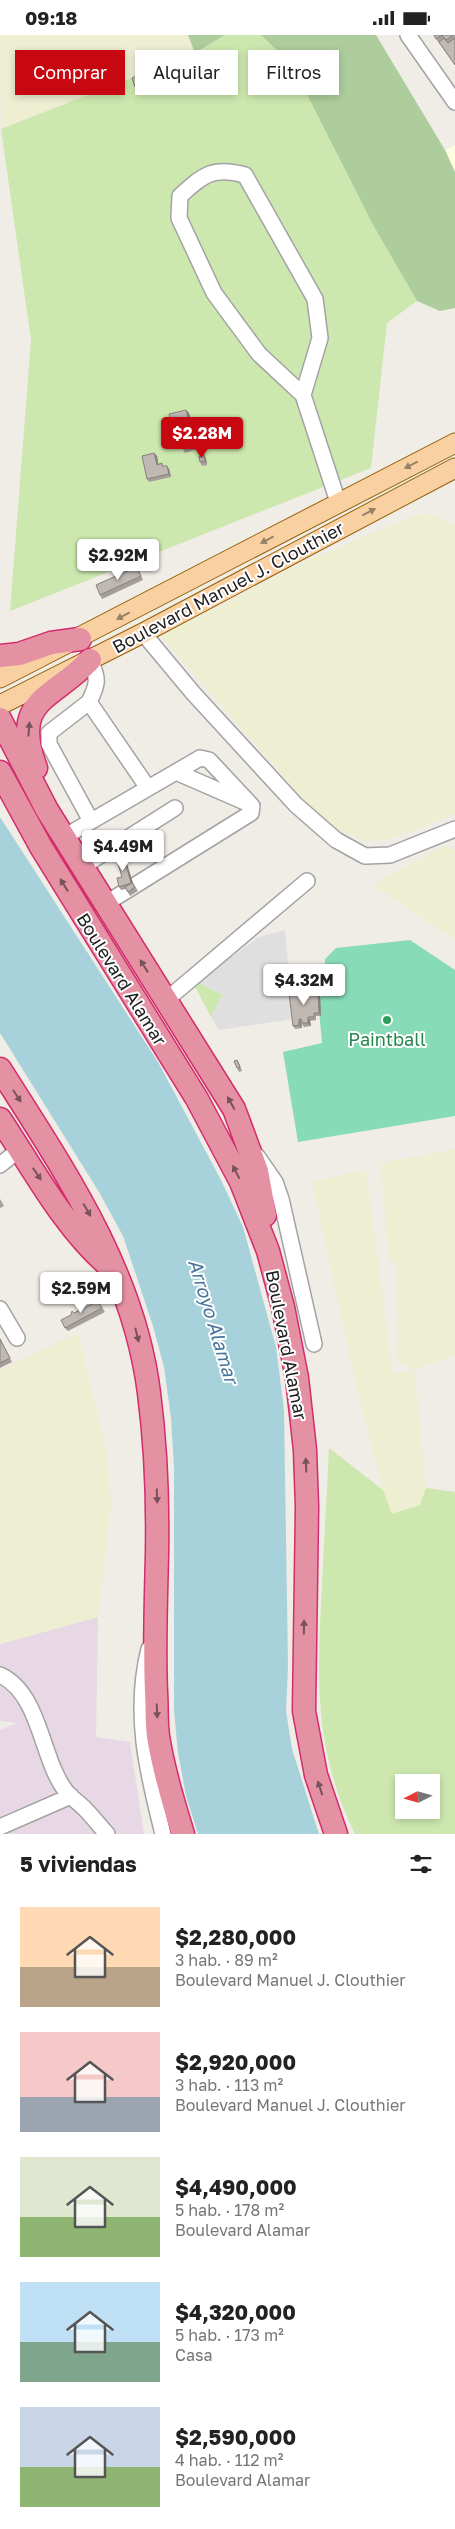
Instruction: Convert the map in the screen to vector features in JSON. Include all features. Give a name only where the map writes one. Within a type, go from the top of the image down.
[{"type":"highway","points":[[0,656],[20,654],[51,643],[80,639]]},
{"type":"highway","points":[[47,810],[46,797],[28,743],[30,715],[48,693],[78,673],[90,660]]},
{"type":"highway","points":[[0,719],[47,810],[234,1109],[249,1145],[262,1199],[268,1251]]},
{"type":"highway","name":"Boulevard Alamar","points":[[0,772],[26,822],[197,1099],[241,1182],[268,1251],[284,1307],[295,1369],[305,1450],[307,1507],[304,1711],[316,1775],[336,1834]]},
{"type":"highway","points":[[0,1069],[86,1209],[118,1272],[143,1356],[155,1453],[158,1507],[154,1630],[158,1734],[165,1771],[183,1834]]},
{"type":"highway","points":[[0,1119],[85,1243],[118,1272]]},
{"type":"main road","name":"Boulevard Manuel J. Clouthier","points":[[0,678],[80,639],[338,502],[455,443]]},
{"type":"main road","name":"Boulevard Manuel J. Clouthier","points":[[0,705],[143,633],[455,468]]},
{"type":"street","points":[[408,35],[455,101]]},
{"type":"street","points":[[304,395],[320,338],[315,299],[245,175],[226,170],[201,177],[180,196],[179,218],[214,293],[259,354],[304,395],[338,502]]},
{"type":"street","points":[[143,633],[193,693],[296,805],[336,840],[365,857],[390,855],[455,829]]},
{"type":"street","points":[[90,660],[97,675],[96,688],[89,702],[49,733],[49,744],[91,821]]},
{"type":"street","points":[[89,702],[148,788]]},
{"type":"street","points":[[64,837],[200,758],[209,760],[252,806]]},
{"type":"street","points":[[176,772],[252,806]]},
{"type":"street","points":[[225,793],[231,811],[229,826]]},
{"type":"street","points":[[105,904],[251,813],[252,806]]},
{"type":"street","points":[[82,867],[175,808]]},
{"type":"street","points":[[165,1001],[307,881]]},
{"type":"street","points":[[249,1145],[266,1167],[281,1199],[314,1344]]},
{"type":"street","points":[[0,1165],[20,1149]]},
{"type":"street","points":[[0,1309],[17,1338]]},
{"type":"street","points":[[154,1630],[142,1675],[141,1717],[150,1784],[163,1834]]},
{"type":"street","points":[[0,1675],[24,1696],[43,1737],[56,1776],[71,1796],[107,1834]]},
{"type":"street","points":[[0,1827],[71,1796]]},
{"type":"shaded area","points":[[0,35],[188,35],[194,50],[135,50],[135,77],[125,80],[125,50],[15,50],[15,95],[88,95],[1,129]]},
{"type":"shaded area","points":[[455,145],[455,172],[445,150]]},
{"type":"shaded area","points":[[431,514],[455,524],[455,814],[394,838],[376,841],[359,839],[338,831],[311,808],[161,636],[305,562],[415,515]]},
{"type":"shaded area","points":[[445,845],[455,851],[455,940],[373,885]]},
{"type":"shaded area","points":[[285,930],[293,1019],[219,1030],[211,1017],[223,995],[191,979],[222,953],[230,958],[259,937]]},
{"type":"shaded area","points":[[455,1149],[455,1355],[414,1369],[426,1489],[420,1505],[392,1515],[383,1490],[356,1385],[312,1182],[366,1169],[393,1375],[413,1369],[398,1362],[397,1268],[388,1258],[381,1163]]},
{"type":"shaded area","points":[[78,1333],[107,1452],[111,1503],[98,1617],[0,1644],[0,1370]]},
{"type":"shaded area","points":[[98,1617],[96,1737],[130,1742],[144,1834],[0,1834],[0,1730],[17,1723],[0,1721],[0,1644]]},
{"type":"green space","points":[[188,35],[225,35],[200,50],[194,50]]},
{"type":"green space","points":[[225,35],[261,35],[276,50],[248,50],[248,95],[307,95],[372,223],[417,301],[387,323],[371,468],[10,611],[31,340],[1,129],[88,95],[125,95],[125,80],[135,77],[135,95],[238,95],[238,50],[200,50]]},
{"type":"green space","points":[[261,35],[376,35],[445,150],[455,172],[455,308],[440,311],[417,301],[372,223],[307,95],[339,95],[339,50],[276,50]]},
{"type":"green space","name":"Paintball","points":[[410,940],[455,970],[455,1116],[298,1142],[283,1052],[322,1043],[318,998],[325,995],[325,959],[336,948]]},
{"type":"green space","points":[[191,979],[223,995],[211,1017]]},
{"type":"green space","points":[[329,1448],[383,1490],[392,1514],[420,1505],[426,1488],[455,1492],[455,1834],[355,1834],[341,1802],[331,1772],[325,1742],[319,1682],[320,1619]]},
{"type":"water","name":"Arroyo Alamar","points":[[0,817],[158,1062],[221,1180],[243,1227],[276,1347],[284,1410],[288,1666],[286,1711],[292,1749],[319,1834],[198,1834],[186,1796],[178,1753],[174,1711],[174,1468],[171,1418],[164,1367],[153,1326],[123,1236],[99,1192],[0,1033]]},
{"type":"building","points":[[434,35],[442,35],[436,39]]},
{"type":"building","points":[[442,35],[453,35],[446,40]]},
{"type":"building","points":[[444,38],[448,43],[455,38],[455,65],[439,42]]},
{"type":"building","points":[[135,76],[135,87],[132,78]]},
{"type":"building","points":[[186,410],[192,435],[190,436],[191,440],[196,438],[198,445],[183,449],[180,438],[175,439],[169,414]]},
{"type":"building","points":[[154,453],[157,465],[162,463],[162,466],[167,466],[169,474],[147,479],[142,456]]},
{"type":"building","points":[[204,455],[205,461],[200,462],[199,456]]},
{"type":"building","points":[[136,567],[141,576],[100,595],[96,585]]},
{"type":"building","points":[[123,854],[131,883],[119,887],[117,878],[122,877],[116,857]]},
{"type":"building","points":[[132,883],[135,887],[128,892],[125,887]]},
{"type":"building","points":[[318,992],[319,1013],[314,1013],[314,1017],[308,1017],[308,1023],[302,1023],[301,1019],[299,1019],[299,1025],[293,1026],[289,993]]},
{"type":"building","points":[[237,1060],[240,1067],[237,1068],[234,1061]]},
{"type":"building","points":[[98,1301],[102,1308],[65,1328],[61,1320],[71,1315],[72,1311],[74,1313]]},
{"type":"building","points":[[0,1339],[10,1358],[0,1363]]},
{"type":"place","name":"Paintball","points":[[387,1020]]}]
